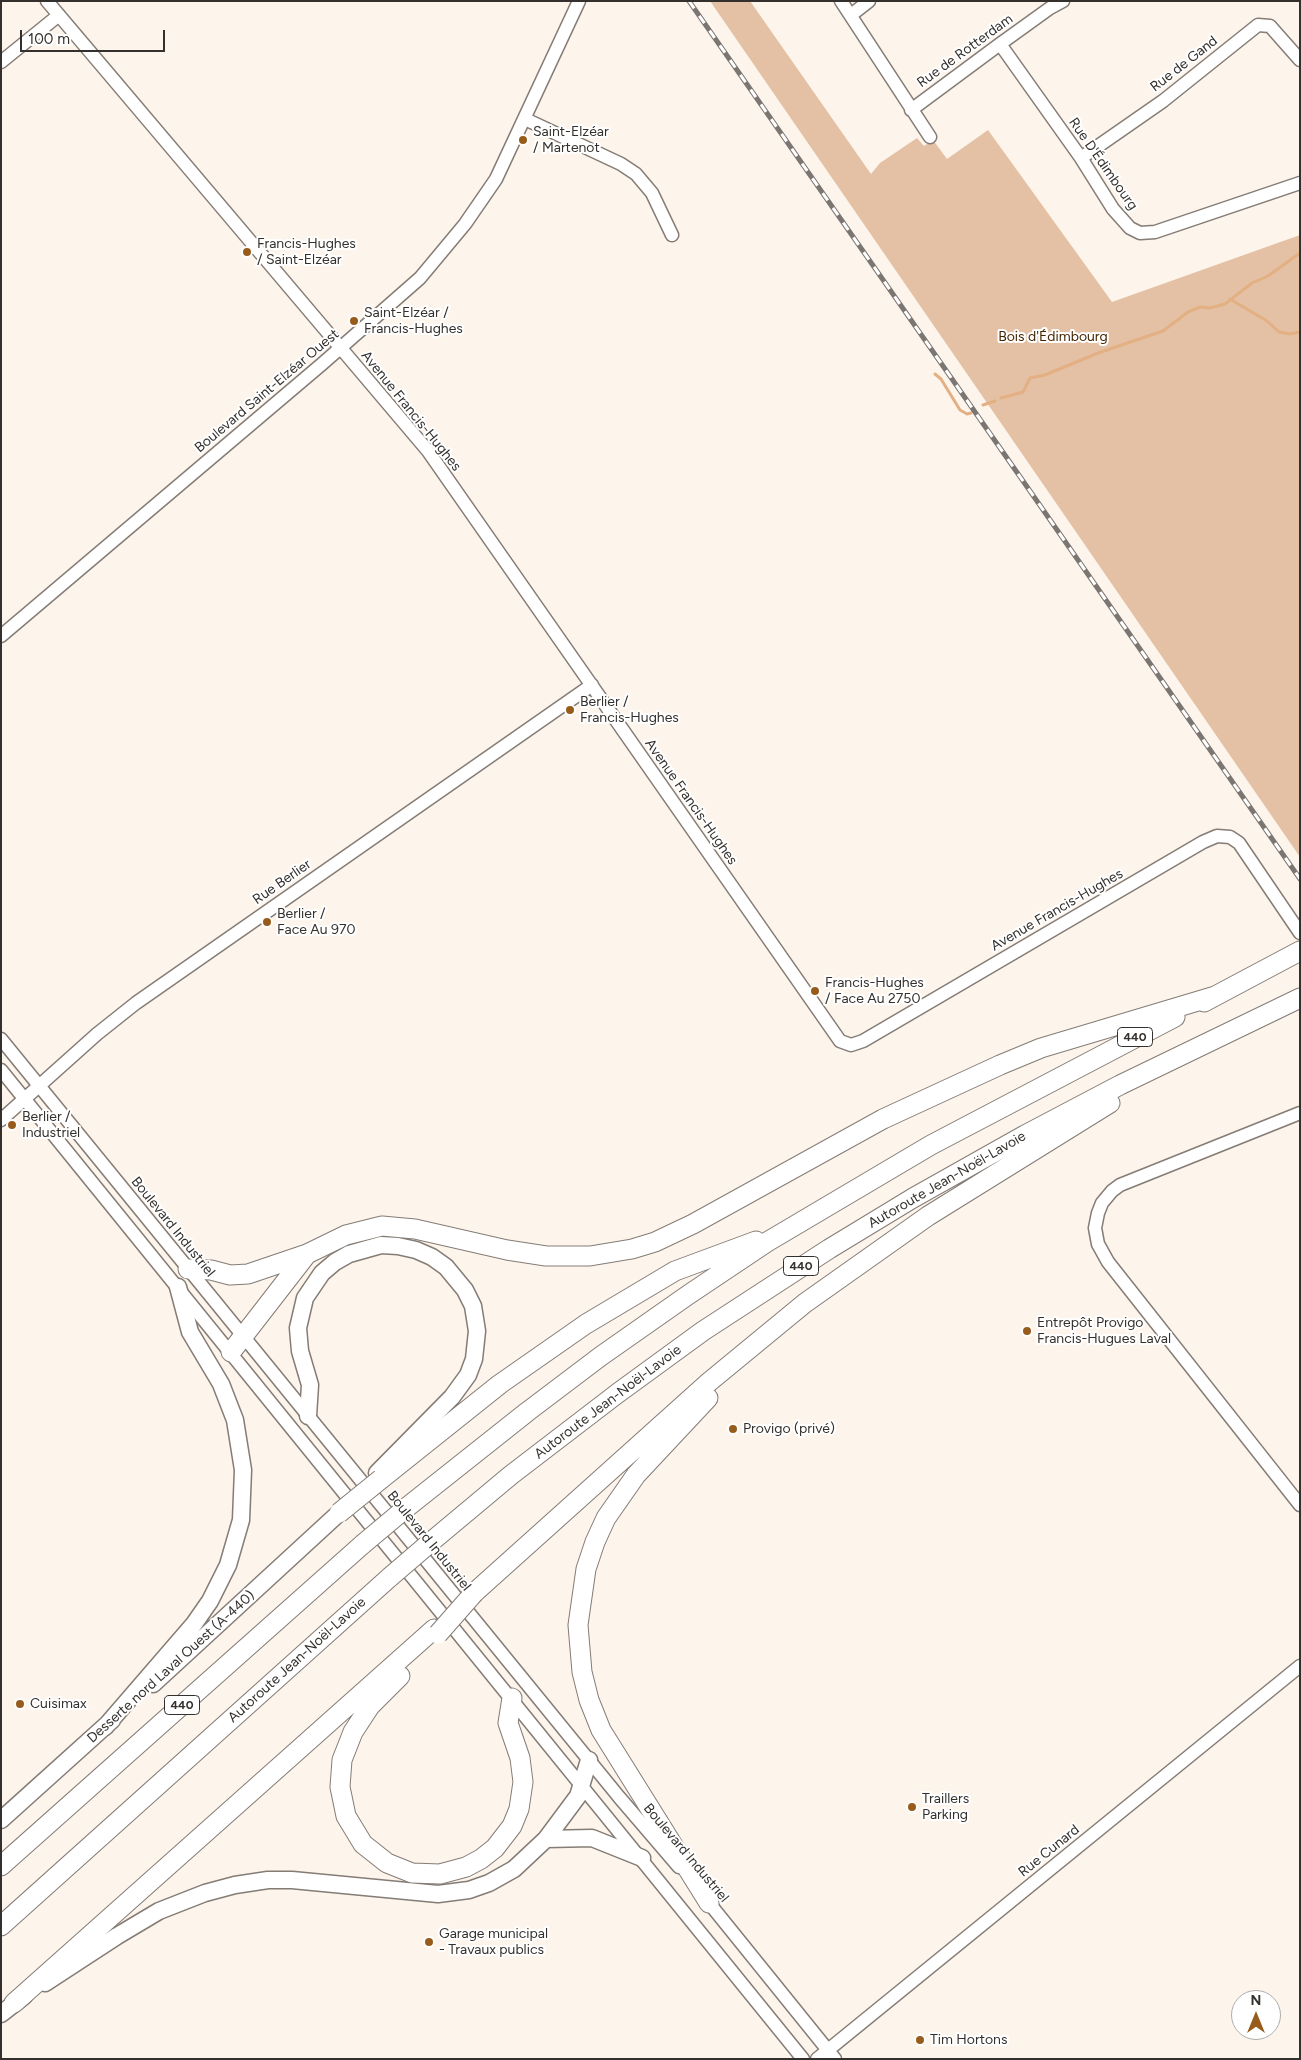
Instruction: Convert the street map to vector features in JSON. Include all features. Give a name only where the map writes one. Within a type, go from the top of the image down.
[{"type":"highway","name":"440","points":[[1,1866],[363,1544],[504,1429],[601,1356],[688,1295],[792,1227],[953,1132],[1300,951]]},
{"type":"highway","points":[[188,1269],[239,1275],[308,1254],[354,1232],[390,1226],[414,1228],[507,1250],[546,1256],[590,1256],[642,1246],[663,1239],[694,1224],[882,1119],[991,1068],[1042,1048],[1215,996]]},
{"type":"highway","name":"Autoroute Jean-Noël-Lavoie","points":[[1,1926],[432,1541],[511,1475],[603,1404],[703,1331],[804,1264],[990,1154],[1095,1098],[1299,999]]},
{"type":"highway","points":[[512,1698],[508,1723],[520,1758],[523,1774],[523,1792],[516,1818],[501,1841],[481,1859],[466,1867],[431,1874],[404,1870],[388,1863],[371,1851],[350,1825],[343,1807],[339,1778],[343,1754],[353,1732],[370,1706],[436,1632],[474,1593],[709,1382],[771,1330],[861,1262],[942,1207],[1204,1045]]},
{"type":"highway","points":[[339,1513],[379,1476],[500,1384],[563,1339],[626,1299],[675,1271],[792,1227]]},
{"type":"highway","points":[[231,1352],[308,1254]]},
{"type":"highway","points":[[709,1902],[609,1745],[595,1716],[582,1672],[578,1642],[579,1612],[583,1582],[590,1555],[603,1524],[620,1496],[647,1462],[771,1330]]},
{"type":"highway","points":[[8,2008],[436,1632]]},
{"type":"highway","points":[[1,1940],[46,1886]]},
{"type":"main road","points":[[308,1416],[310,1384],[300,1350],[298,1328],[305,1298],[322,1273],[335,1262],[349,1254],[381,1245],[416,1250],[432,1257],[446,1267],[462,1286],[473,1306],[477,1331],[474,1359],[468,1375],[452,1397],[379,1476]]},
{"type":"main road","points":[[105,1727],[204,1611],[228,1565],[241,1520],[243,1470],[236,1426],[221,1384],[190,1332],[178,1287]]},
{"type":"main road","name":"Desserte nord Laval Ouest (A-440)","points":[[1,1820],[339,1513]]},
{"type":"main road","points":[[8,2008],[146,1918],[205,1893],[235,1885],[275,1880],[316,1882],[422,1894],[455,1892],[482,1886],[506,1874],[523,1862],[546,1839],[574,1802],[582,1785],[589,1760]]},
{"type":"main road","points":[[546,1839],[592,1838],[642,1858]]},
{"type":"street","name":"Avenue Francis-Hughes","points":[[47,1],[435,461],[840,1040],[847,1044],[855,1045],[870,1037],[1179,856],[1217,836],[1230,837],[1238,843],[1300,933]]},
{"type":"street","name":"Boulevard Saint-Elzéar Ouest","points":[[1,636],[403,294],[455,237],[496,179],[579,1]]},
{"type":"street","points":[[841,1],[930,137]]},
{"type":"street","points":[[851,15],[869,1]]},
{"type":"street","name":"Rue de Rotterdam","points":[[912,110],[1000,44],[1050,8],[1063,1]]},
{"type":"street","points":[[1,62],[59,16]]},
{"type":"street","name":"Rue de Gand","points":[[1081,158],[1163,101],[1258,25],[1270,26],[1300,60]]},
{"type":"street","name":"Rue D'Édimbourg","points":[[1000,44],[1081,158],[1113,209],[1130,228],[1140,233],[1155,232],[1300,182]]},
{"type":"street","points":[[525,119],[621,164],[636,174],[652,193],[672,234]]},
{"type":"street","name":"Rue Berlier","points":[[1,1120],[97,1034],[149,994],[592,685]]},
{"type":"street","name":"Boulevard Industriel","points":[[1,1039],[589,1760],[709,1902],[832,2054]]},
{"type":"street","points":[[1,1070],[804,2059]]},
{"type":"street","points":[[1300,1113],[1125,1182],[1112,1191],[1105,1199],[1098,1213],[1096,1228],[1098,1244],[1108,1262],[1300,1505]]},
{"type":"street","name":"Rue Cunard","points":[[817,2059],[832,2054],[1300,1666]]},
{"type":"green space","name":"Bois d'Édimbourg","points":[[710,1],[750,1],[871,174],[880,163],[917,138],[924,146],[933,140],[947,159],[988,130],[1112,302],[1300,235],[1300,857]]},
{"type":"waterway","points":[[1001,398],[1023,392],[1030,378],[1045,375],[1098,353],[1163,331],[1188,312],[1200,307],[1210,308],[1225,304],[1252,283],[1268,276],[1300,253]]},
{"type":"waterway","points":[[1230,299],[1267,321],[1279,332],[1290,334],[1300,332]]},
{"type":"waterway","points":[[935,374],[941,379],[960,410],[967,414],[971,413]]},
{"type":"waterway","points":[[983,405],[995,401]]},
{"type":"railway","points":[[689,1],[1300,879]]},
{"type":"place","name":"Saint-Elzéar / Martenot","points":[[523,140]]},
{"type":"place","name":"Francis-Hughes / Saint-Elzéar","points":[[247,252]]},
{"type":"place","name":"Saint-Elzéar / Francis-Hughes","points":[[354,321]]},
{"type":"place","name":"Berlier / Francis-Hughes","points":[[570,710]]},
{"type":"place","name":"Berlier / Face Au 970","points":[[267,922]]},
{"type":"place","name":"Francis-Hughes / Face Au 2750","points":[[815,991]]},
{"type":"place","name":"Berlier / Industriel","points":[[12,1125]]},
{"type":"place","name":"Entrepôt Provigo Francis-Hugues Laval","points":[[1027,1331]]},
{"type":"place","name":"Provigo (privé)","points":[[733,1429]]},
{"type":"place","name":"Cuisimax","points":[[20,1704]]},
{"type":"place","name":"Traillers Parking","points":[[912,1807]]},
{"type":"place","name":"Garage municipal - Travaux publics","points":[[429,1942]]},
{"type":"place","name":"Tim Hortons","points":[[920,2040]]}]
